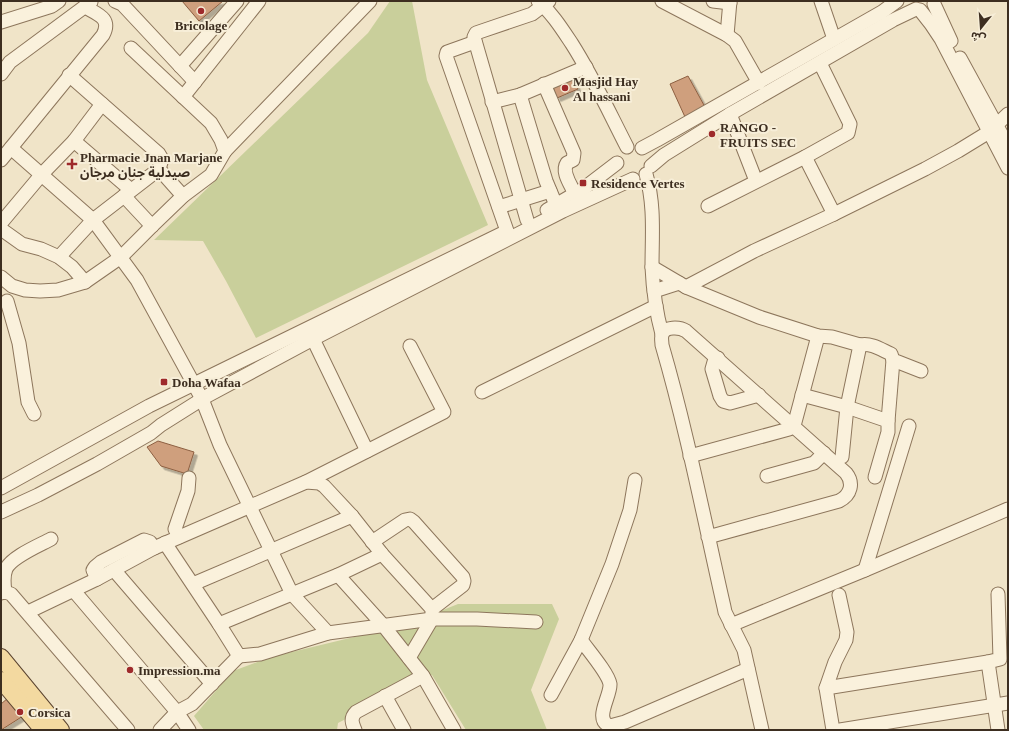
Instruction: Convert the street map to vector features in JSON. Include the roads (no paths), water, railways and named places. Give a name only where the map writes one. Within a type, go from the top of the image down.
[{"type":"main road","points":[[1,657],[38,724]]},
{"type":"main road","points":[[1,680],[38,724],[61,730]]},
{"type":"street","points":[[1,22],[52,6],[59,1]]},
{"type":"street","points":[[180,66],[237,1]]},
{"type":"street","points":[[183,97],[259,1]]},
{"type":"street","points":[[1,277],[12,286],[25,290],[58,290],[85,282],[121,258],[183,196],[211,175],[226,151],[370,1]]},
{"type":"street","points":[[662,1],[727,35],[735,41],[758,83]]},
{"type":"street","points":[[713,1],[730,2],[727,35]]},
{"type":"street","points":[[821,1],[834,39]]},
{"type":"street","points":[[642,148],[882,12],[897,1]]},
{"type":"street","points":[[121,2],[195,82]]},
{"type":"street","points":[[1,512],[38,495],[97,464],[151,433],[161,425],[202,400],[313,339],[563,211],[633,179],[642,177],[664,155],[730,114],[915,7],[928,9],[935,2],[949,38],[993,128],[1008,168]]},
{"type":"street","points":[[527,220],[475,42],[474,37],[476,33],[532,14],[544,3],[586,67],[627,147]]},
{"type":"street","points":[[1,74],[10,62],[89,4],[104,19],[107,25],[103,35],[1,160]]},
{"type":"street","points":[[915,7],[931,24],[993,128],[1008,146]]},
{"type":"street","points":[[475,42],[447,52],[446,56],[507,231]]},
{"type":"street","points":[[131,48],[211,123],[226,151]]},
{"type":"street","points":[[708,206],[805,157],[848,133],[850,124],[820,63]]},
{"type":"street","points":[[492,102],[520,95],[544,84],[561,79],[586,67]]},
{"type":"street","points":[[59,257],[93,220],[158,169],[162,159],[159,154],[69,75]]},
{"type":"street","points":[[544,84],[574,153],[573,160],[566,163],[564,166],[565,173],[575,194]]},
{"type":"street","points":[[520,95],[548,186],[556,205]]},
{"type":"street","points":[[1,223],[42,174],[74,141],[102,104]]},
{"type":"street","points":[[730,114],[756,181]]},
{"type":"street","points":[[654,291],[682,285],[834,214],[924,169],[958,151],[993,128],[1008,114]]},
{"type":"street","points":[[74,141],[128,193],[152,226]]},
{"type":"street","points":[[1,488],[149,406],[507,231],[556,205],[602,176],[617,163],[620,154],[627,147],[634,146],[642,148],[646,150],[650,158],[648,170],[652,199],[652,267],[657,316],[662,334],[662,345],[690,456],[725,612],[742,644],[762,730]]},
{"type":"street","points":[[11,148],[93,220],[137,280],[202,400],[220,445],[292,594],[328,632]]},
{"type":"street","points":[[805,157],[834,214]]},
{"type":"street","points":[[617,163],[618,168],[624,176],[633,179]]},
{"type":"street","points":[[158,169],[183,196]]},
{"type":"street","points":[[499,207],[522,201],[548,186],[565,173]]},
{"type":"street","points":[[1,229],[22,244],[41,249],[59,257],[72,267],[85,282]]},
{"type":"street","points":[[652,267],[682,285],[759,318],[818,336],[832,337],[860,345],[868,344],[891,354],[893,360],[888,432],[875,477]]},
{"type":"street","points":[[18,288],[4,303],[19,343],[28,402],[34,414]]},
{"type":"street","points":[[482,392],[656,306]]},
{"type":"street","points":[[662,334],[668,329],[683,329],[718,358],[849,476],[849,492],[843,499],[708,537]]},
{"type":"street","points":[[690,456],[789,429],[795,422],[818,336]]},
{"type":"street","points":[[313,339],[367,451]]},
{"type":"street","points":[[842,456],[848,407],[860,345]]},
{"type":"street","points":[[28,612],[74,591],[179,537],[306,482],[444,412],[410,346]]},
{"type":"street","points":[[718,358],[714,362],[712,369],[720,396],[723,401],[730,403],[759,395]]},
{"type":"street","points":[[893,360],[921,371]]},
{"type":"street","points":[[802,395],[848,407],[888,421]]},
{"type":"street","points":[[865,570],[909,426]]},
{"type":"street","points":[[767,476],[814,463],[824,453]]},
{"type":"street","points":[[179,537],[175,529],[188,491],[188,478]]},
{"type":"street","points":[[551,695],[581,640],[612,564],[630,510],[635,480]]},
{"type":"street","points":[[306,482],[319,483],[324,486],[352,516],[432,614]]},
{"type":"street","points":[[731,625],[1008,509]]},
{"type":"street","points":[[194,584],[352,516]]},
{"type":"street","points":[[372,542],[405,520],[410,519],[463,577],[463,585],[432,614],[409,658]]},
{"type":"street","points":[[51,538],[12,561],[6,568],[4,574],[3,592],[11,594],[28,612],[128,730]]},
{"type":"street","points":[[97,579],[94,570],[95,567],[101,562],[144,540],[160,546],[194,584],[238,656]]},
{"type":"street","points":[[219,624],[338,575],[382,554]]},
{"type":"street","points":[[114,570],[212,684]]},
{"type":"street","points":[[338,575],[383,625],[424,676],[454,730]]},
{"type":"street","points":[[74,591],[177,712],[190,730]]},
{"type":"street","points":[[826,688],[1000,659],[998,594]]},
{"type":"street","points":[[833,730],[826,688],[835,662],[847,636],[839,595]]},
{"type":"street","points":[[160,730],[177,712],[192,704],[238,656],[260,654],[328,632],[383,625],[432,614],[477,619],[536,622]]},
{"type":"street","points":[[581,640],[605,673],[610,683],[609,694],[602,713],[604,723],[610,726],[625,722],[748,669]]},
{"type":"street","points":[[988,662],[998,730]]},
{"type":"street","points":[[355,730],[352,721],[353,715],[363,708],[424,676]]},
{"type":"street","points":[[385,696],[404,730]]},
{"type":"street","points":[[840,730],[1008,703]]},
{"type":"place","name":"Bricolage","points":[[201,11]]},
{"type":"place","name":"Masjid Hay Al hassani","points":[[565,88]]},
{"type":"place","name":"RANGO - FRUITS SEC","points":[[712,134]]},
{"type":"place","name":"Pharmacie Jnan Marjane صيدلية جنان مرجان","points":[[72,164]]},
{"type":"place","name":"Residence Vertes","points":[[583,183]]},
{"type":"place","name":"Doha Wafaa","points":[[164,382]]},
{"type":"place","name":"Impression.ma","points":[[130,670]]},
{"type":"place","name":"Corsica","points":[[20,712]]}]
